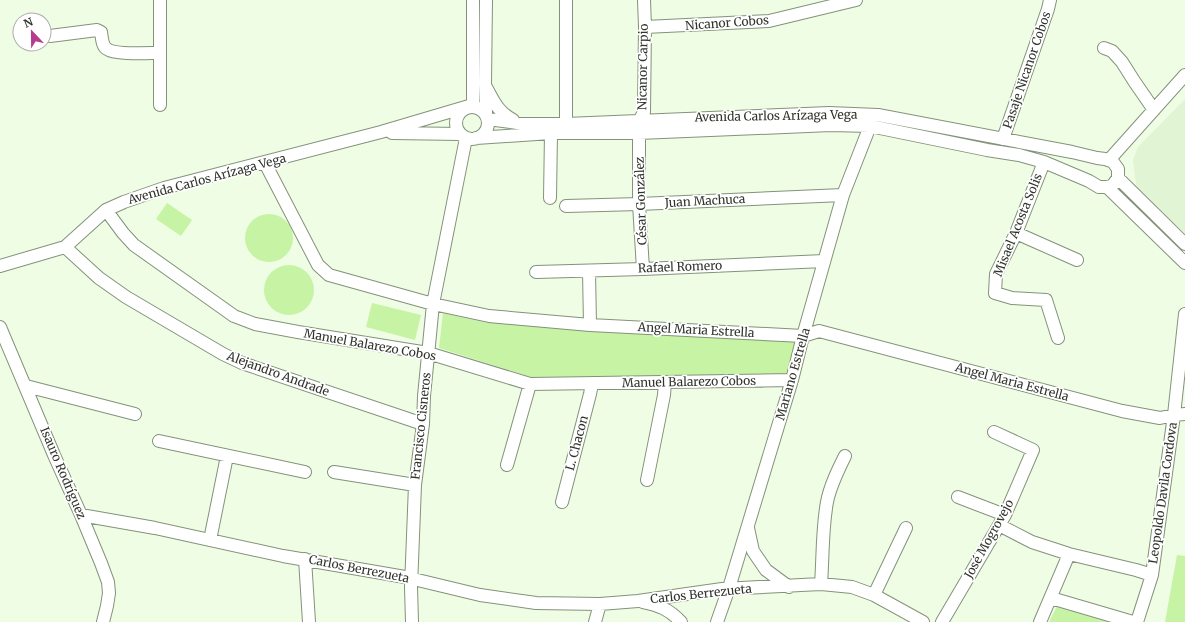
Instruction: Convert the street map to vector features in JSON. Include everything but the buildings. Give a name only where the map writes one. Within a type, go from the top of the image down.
[{"type":"street","points":[[160,0],[160,105]]},
{"type":"street","points":[[471,106],[473,0]]},
{"type":"street","points":[[486,0],[485,84],[488,125],[482,136],[467,137],[456,127],[456,119],[459,112],[471,106],[480,108],[487,116]]},
{"type":"street","points":[[566,0],[566,124]]},
{"type":"street","name":"Nicanor Carpio","points":[[639,127],[644,112],[644,0]]},
{"type":"street","name":"Nicanor Cobos","points":[[645,27],[769,21],[856,0]]},
{"type":"street","name":"Pasaje Nicanor Cobos","points":[[1003,139],[1050,0]]},
{"type":"street","points":[[52,36],[97,30],[101,32],[103,44],[106,49],[114,52],[160,53]]},
{"type":"street","points":[[1104,48],[1112,51],[1122,62],[1154,110]]},
{"type":"street","points":[[1107,187],[1112,186],[1118,178],[1118,169],[1113,162],[1109,160],[1185,76]]},
{"type":"street","points":[[485,84],[494,103],[502,114],[515,122],[524,124]]},
{"type":"street","name":"Avenida Carlos Arízaga Vega","points":[[0,266],[65,247],[106,210],[164,188],[266,163],[471,106]]},
{"type":"street","name":"Avenida Carlos Arízaga Vega","points":[[381,132],[467,137],[639,127],[674,119],[829,113],[878,115],[1109,160]]},
{"type":"street","name":"Avenida Carlos Arízaga Vega","points":[[487,116],[524,124],[639,127],[870,126],[1012,154],[1044,162],[1089,181],[1099,187],[1107,187],[1185,263]]},
{"type":"street","name":"Mariano Estrella","points":[[717,622],[729,588],[792,380],[843,194],[870,126]]},
{"type":"street","name":"César González","points":[[639,127],[639,204],[643,269]]},
{"type":"street","points":[[550,198],[551,133]]},
{"type":"street","name":"Francisco Cisneros","points":[[412,622],[411,578],[415,485],[423,424],[424,396],[433,304],[467,137]]},
{"type":"street","name":"Misael Acosta Solis","points":[[1044,162],[1016,233],[996,274],[995,293],[1012,298],[1046,300],[1058,338]]},
{"type":"street","name":"Angel Maria Estrella","points":[[266,163],[318,264],[329,275],[433,304],[489,316],[590,325],[803,336],[823,331],[1122,411],[1160,418],[1180,415]]},
{"type":"street","points":[[1118,178],[1185,244]]},
{"type":"street","name":"Juan Machuca","points":[[566,206],[843,194]]},
{"type":"street","name":"Manuel Balarezo Cobos","points":[[106,210],[134,245],[234,316],[255,324],[428,353],[530,384],[792,380]]},
{"type":"street","points":[[1016,233],[1077,260]]},
{"type":"street","name":"Alejandro Andrade","points":[[65,247],[99,278],[126,298],[242,363],[423,424]]},
{"type":"street","name":"Rafael Romero","points":[[536,272],[824,261]]},
{"type":"street","points":[[589,271],[590,325]]},
{"type":"street","name":"Leopoldo Davila Cordova","points":[[1137,622],[1152,575],[1180,415],[1185,314]]},
{"type":"street","name":"Isauro Rodríguez","points":[[0,327],[5,351],[26,386],[54,455],[101,562],[108,582],[109,594],[103,622]]},
{"type":"street","points":[[647,480],[664,395],[665,382]]},
{"type":"street","points":[[507,465],[530,384]]},
{"type":"street","name":"L. Chacon","points":[[562,502],[592,384]]},
{"type":"street","points":[[26,386],[135,414]]},
{"type":"street","name":"José Mogrovejo","points":[[942,622],[1002,520],[1033,450],[994,432]]},
{"type":"street","points":[[159,441],[305,472]]},
{"type":"street","points":[[210,540],[227,456]]},
{"type":"street","points":[[821,584],[825,519],[828,500],[845,456]]},
{"type":"street","points":[[334,472],[415,485]]},
{"type":"street","points":[[958,496],[1002,520],[1032,542],[1069,554],[1152,575]]},
{"type":"street","name":"Carlos Berrezueta","points":[[81,515],[155,528],[284,556],[411,578],[480,595],[536,602],[600,604],[638,601],[729,588],[821,584],[852,587],[874,595],[924,622]]},
{"type":"street","points":[[748,526],[753,551],[766,570],[789,586]]},
{"type":"street","points":[[874,595],[906,528]]},
{"type":"street","points":[[1040,622],[1069,554]]},
{"type":"street","points":[[305,559],[309,622]]},
{"type":"street","points":[[1051,598],[1133,622]]},
{"type":"street","name":"Carlos Berrezueta","points":[[638,601],[656,605],[673,614],[681,622]]},
{"type":"street","points":[[595,622],[600,604]]},
{"type":"shaded area","points":[[1185,99],[1185,233],[1150,204],[1139,191],[1136,184],[1133,160],[1138,147]]},
{"type":"green space","points":[[167,203],[192,220],[181,236],[156,219]]},
{"type":"green space","points":[[269,214],[278,216],[286,221],[291,229],[293,238],[291,247],[286,255],[278,260],[269,262],[260,260],[252,255],[247,247],[245,238],[247,229],[252,221],[260,216]]},
{"type":"green space","points":[[289,265],[299,267],[307,272],[312,280],[314,290],[312,300],[307,308],[299,313],[289,315],[279,313],[271,308],[266,300],[264,290],[266,280],[271,272],[279,267]]},
{"type":"green space","points":[[372,303],[421,315],[415,340],[366,327]]},
{"type":"green space","points":[[443,313],[483,322],[796,342],[790,371],[786,376],[534,378],[439,348]]},
{"type":"green space","points":[[1177,555],[1185,556],[1185,622],[1165,622]]},
{"type":"green space","points":[[1057,606],[1114,622],[1049,622]]}]
